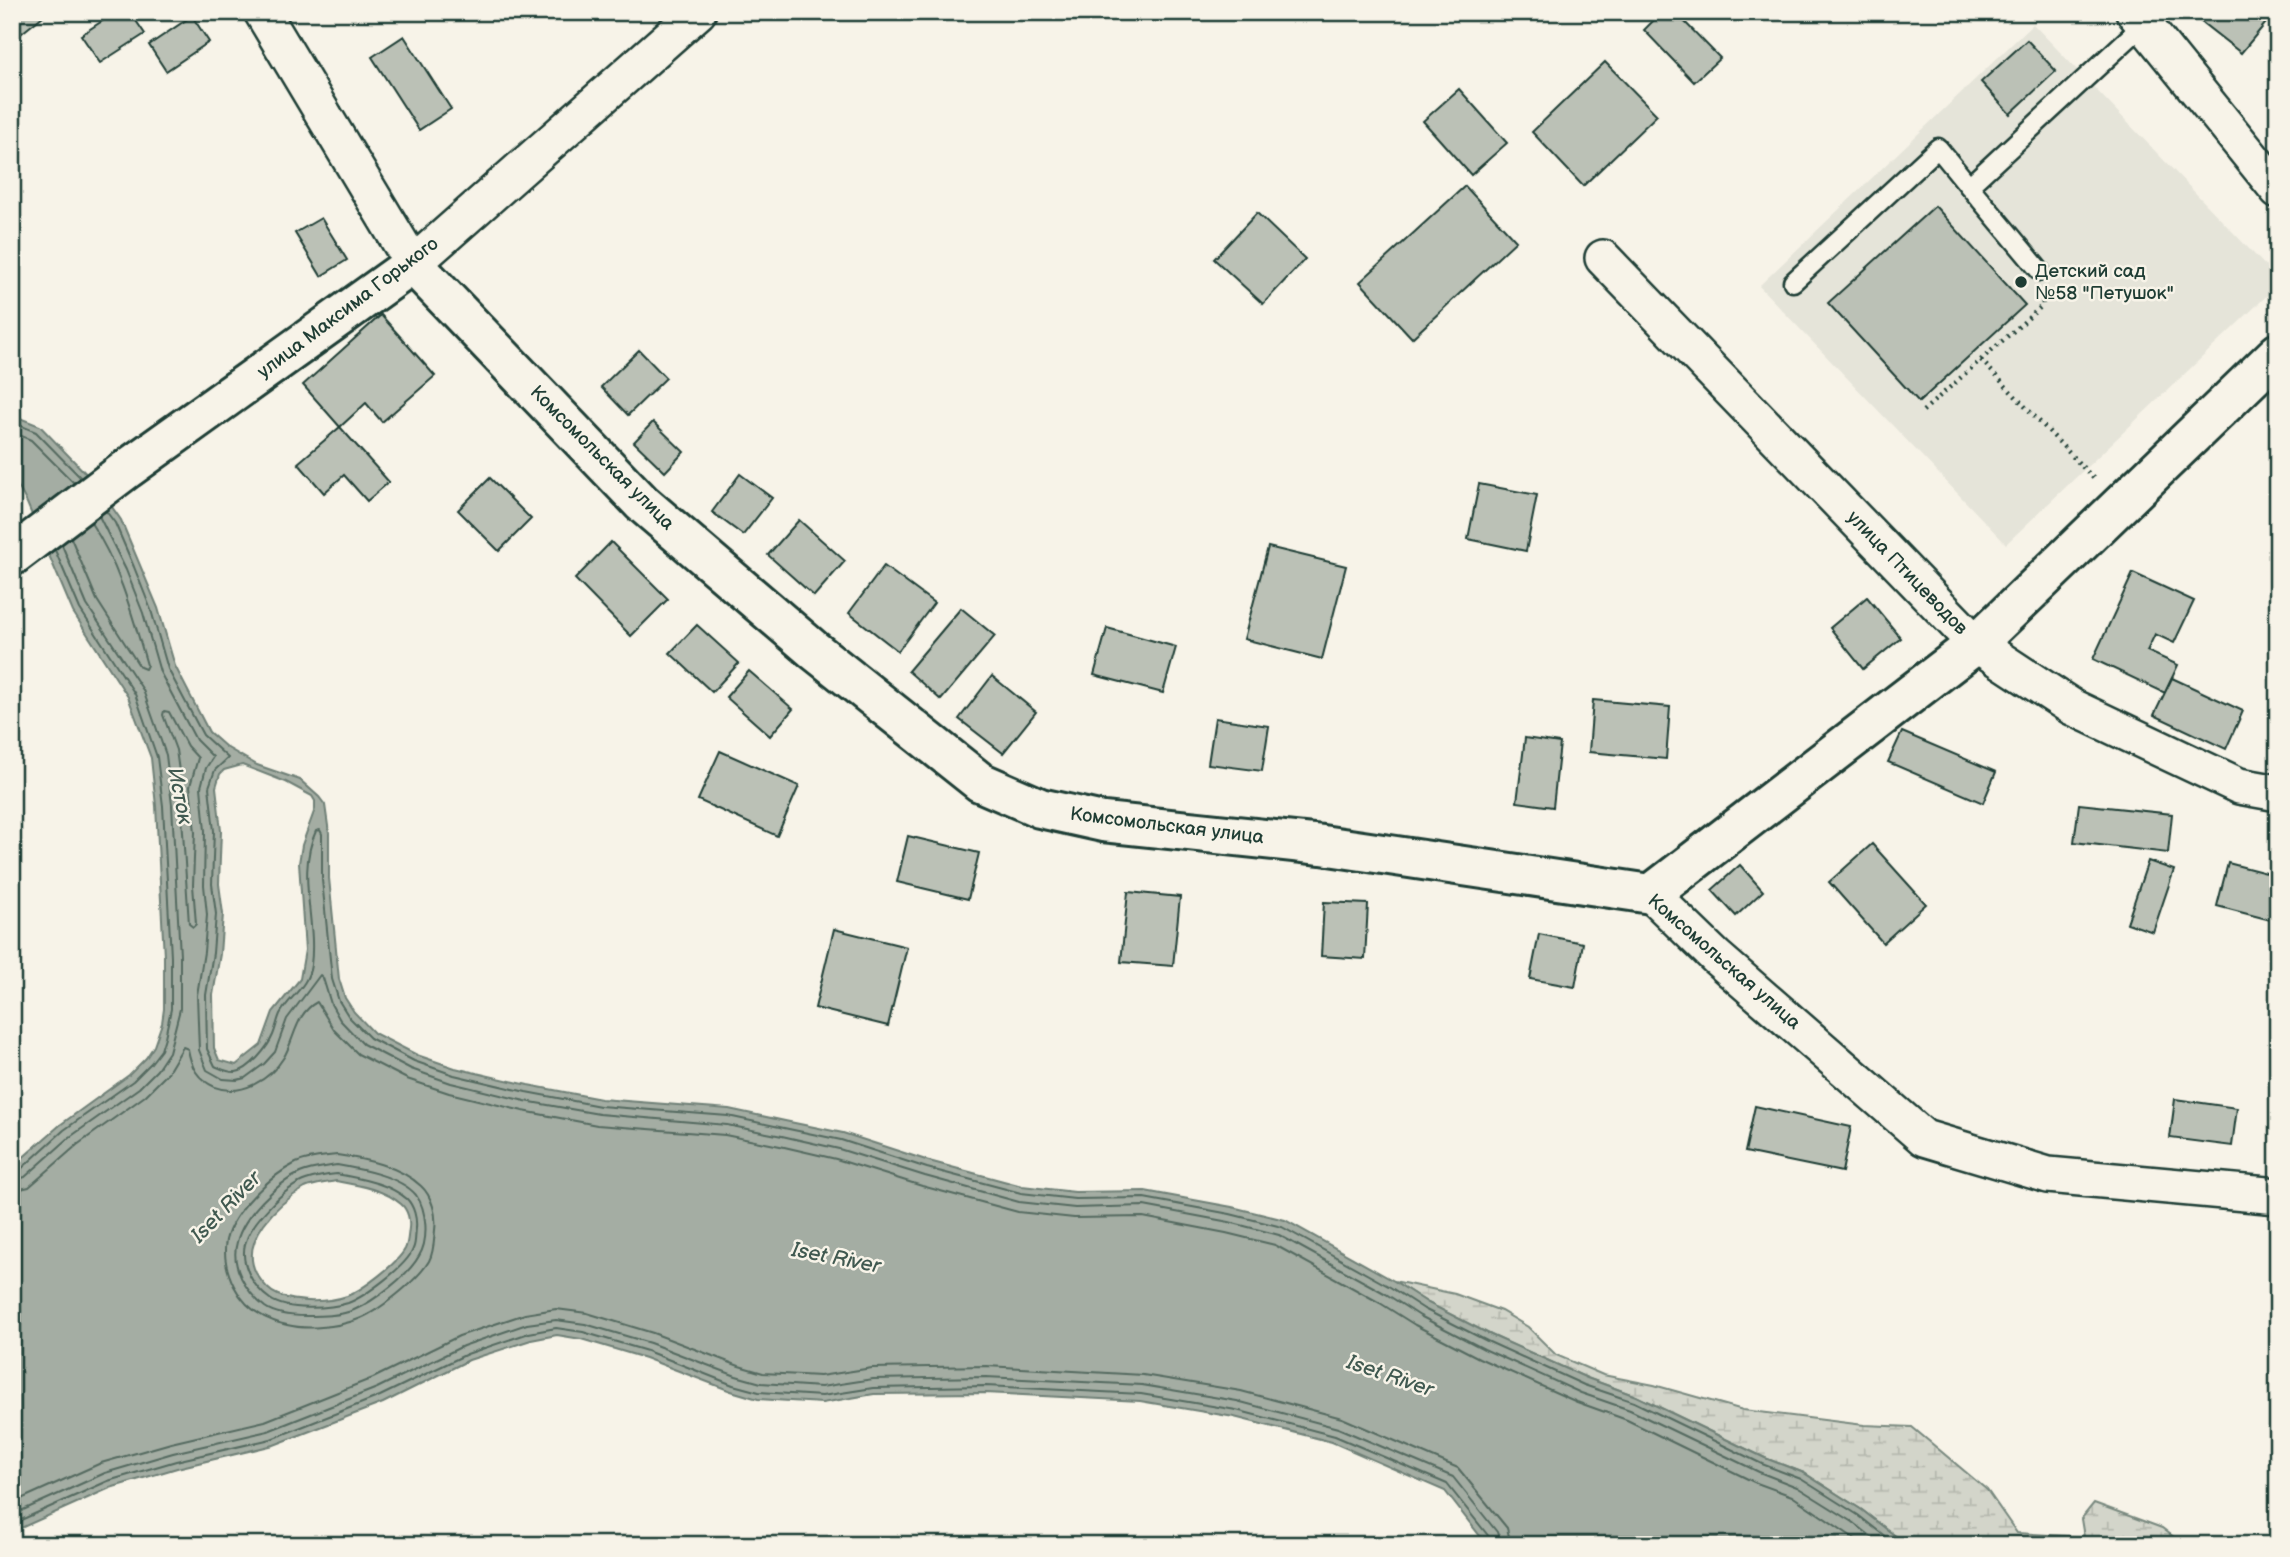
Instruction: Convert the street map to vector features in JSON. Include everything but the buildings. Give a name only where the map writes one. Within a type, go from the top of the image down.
[{"type":"street","name":"Комсомольская улица","points":[[262,12],[413,264],[642,503],[815,651],[980,782],[1040,808],[1103,822],[1322,845],[1651,894],[1716,957],[1924,1138],[2048,1175],[2278,1196]]},
{"type":"street","name":"улица Максима Горького","points":[[12,556],[127,469],[413,264],[698,12]]},
{"type":"street","points":[[2139,18],[2278,190]]},
{"type":"street","name":"улица Птицеводов","points":[[1603,258],[1976,644],[2072,707],[2239,786],[2278,793]]},
{"type":"street","points":[[1651,894],[1976,644],[2278,353]]},
{"type":"lane","points":[[1969,186],[2139,18]]},
{"type":"lane","points":[[1793,282],[1938,148],[2040,271]]},
{"type":"path","points":[[1923,411],[2043,305],[2040,271]]},
{"type":"path","points":[[1981,360],[2118,507]]},
{"type":"shaded area","name":"Детский сад №58 \"Петушок\"","points":[[2033,24],[2278,279],[2278,285],[2006,544],[1759,286]]},
{"type":"green space","points":[[1394,1281],[1455,1294],[1501,1311],[1528,1327],[1556,1355],[1603,1375],[1654,1385],[1743,1410],[1864,1425],[1912,1427],[1987,1490],[2017,1533],[2084,1537],[2081,1519],[2094,1503],[2162,1528],[2184,1545],[1907,1545],[1862,1510],[1804,1473],[1765,1458],[1636,1396],[1587,1378],[1491,1335],[1428,1303]]},
{"type":"water","points":[[12,415],[40,426],[96,484],[121,520],[158,608],[175,666],[209,732],[226,747],[257,765],[300,780],[325,805],[339,979],[345,998],[354,1012],[374,1033],[417,1055],[455,1068],[528,1085],[601,1099],[729,1109],[843,1133],[929,1161],[1022,1186],[1075,1192],[1145,1191],[1285,1220],[1428,1303],[1491,1335],[1587,1378],[1636,1396],[1765,1458],[1804,1473],[1862,1510],[1907,1545],[1487,1545],[1445,1491],[1332,1442],[1234,1417],[1140,1401],[985,1393],[874,1394],[822,1403],[758,1399],[645,1358],[581,1339],[557,1335],[531,1340],[469,1360],[383,1403],[274,1445],[177,1468],[110,1488],[12,1532],[12,1167],[60,1125],[129,1075],[146,1058],[154,1046],[162,1023],[164,957],[151,758],[128,697],[73,612],[27,503],[12,475]],"holes":[[[242,765],[286,782],[312,796],[315,809],[302,845],[299,863],[305,950],[300,979],[273,1012],[261,1045],[236,1065],[219,1060],[214,1048],[213,995],[223,914],[219,884],[221,831],[216,787],[224,770]],[[336,1181],[379,1191],[401,1204],[407,1212],[409,1222],[405,1249],[379,1276],[347,1296],[312,1301],[294,1300],[275,1294],[256,1273],[252,1260],[257,1236],[273,1213],[294,1195],[305,1188]]]},
{"type":"place","name":"Детский сад №58 \"Петушок\"","points":[[2021,282]]},
{"type":"water label","name":"Исток","points":[[180,796]]},
{"type":"water label","name":"Iset River","points":[[226,1207]]},
{"type":"water label","name":"Iset River","points":[[836,1258]]},
{"type":"water label","name":"Iset River","points":[[1390,1376]]}]
